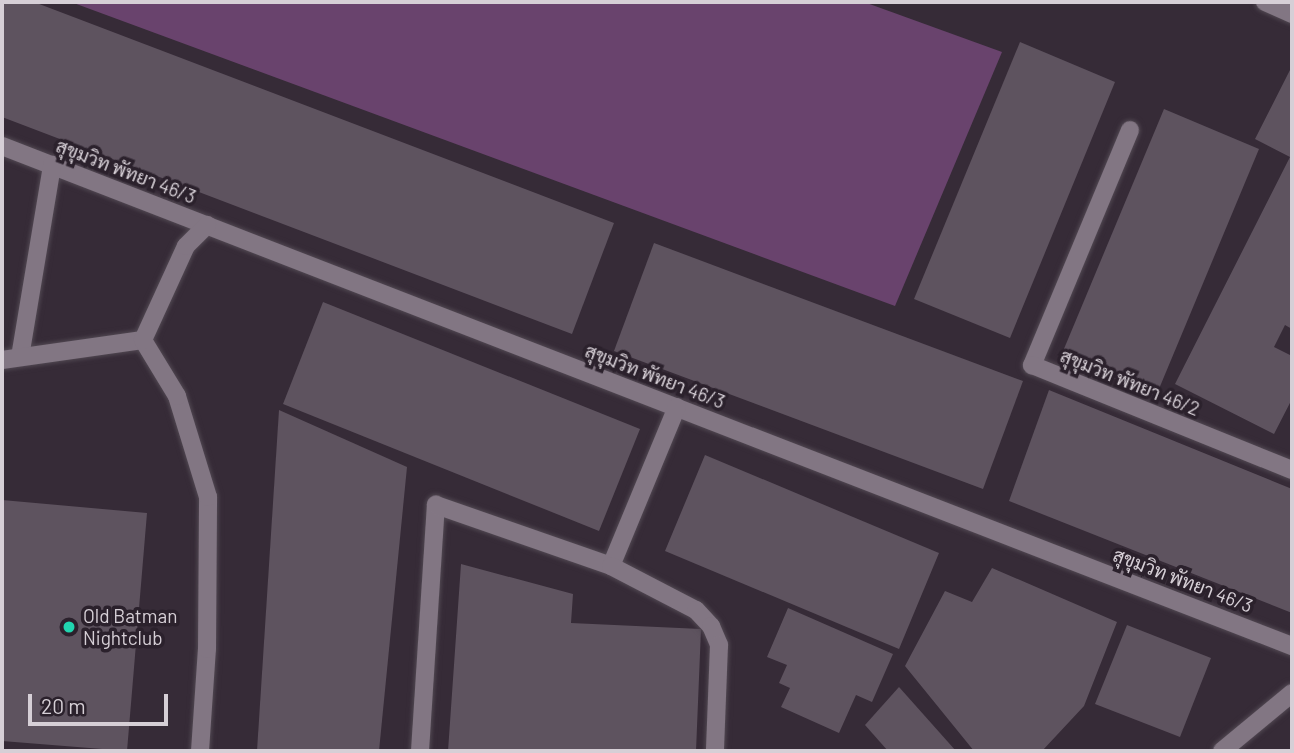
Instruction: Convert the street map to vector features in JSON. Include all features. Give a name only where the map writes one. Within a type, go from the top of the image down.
[{"type":"street","points":[[1265,2],[1292,14]]},
{"type":"street","name":"สุขุมวิท พัทยา 46/2","points":[[1130,130],[1032,365],[1292,470]]},
{"type":"street","name":"สุขุมวิท พัทยา 46/3","points":[[2,146],[1292,646]]},
{"type":"street","points":[[52,165],[11,358],[143,340]]},
{"type":"street","points":[[143,340],[186,246],[207,225]]},
{"type":"street","points":[[143,340],[177,396],[208,497],[207,649],[200,751]]},
{"type":"street","points":[[611,566],[677,407]]},
{"type":"street","points":[[420,751],[436,505],[611,566],[696,610],[711,626],[719,645],[715,751]]},
{"type":"street","points":[[1222,751],[1292,693]]},
{"type":"shaded area","points":[[71,2],[864,2],[1002,52],[895,306]]},
{"type":"building","points":[[2,2],[34,2],[614,223],[572,334],[2,117]]},
{"type":"building","points":[[1020,42],[1115,82],[1010,338],[914,299]]},
{"type":"building","points":[[1290,70],[1292,329],[1285,325],[1274,347],[1292,356],[1292,399],[1274,434],[1175,384],[1290,157],[1255,139]]},
{"type":"building","points":[[1164,109],[1259,149],[1156,396],[1061,356]]},
{"type":"building","points":[[654,243],[1023,381],[983,489],[614,351]]},
{"type":"building","points":[[323,302],[640,429],[599,531],[283,404]]},
{"type":"building","points":[[1049,390],[1292,489],[1292,613],[1009,501]]},
{"type":"building","points":[[279,410],[407,467],[379,751],[257,751]]},
{"type":"building","points":[[705,455],[939,553],[899,649],[665,551]]},
{"type":"building","name":"Old Batman Nightclub","points":[[2,500],[147,513],[127,751],[2,741]]},
{"type":"building","points":[[461,564],[573,594],[571,623],[701,629],[696,751],[448,751]]},
{"type":"building","points":[[992,568],[1117,622],[1084,706],[1042,751],[974,751],[905,666],[945,591],[972,602]]},
{"type":"building","points":[[788,608],[893,654],[872,702],[856,695],[839,733],[781,707],[790,688],[779,683],[787,665],[767,657]]},
{"type":"building","points":[[1127,625],[1211,658],[1180,737],[1095,704]]},
{"type":"building","points":[[899,687],[956,751],[888,751],[865,725]]},
{"type":"place","name":"Old Batman Nightclub","points":[[69,627]]}]
